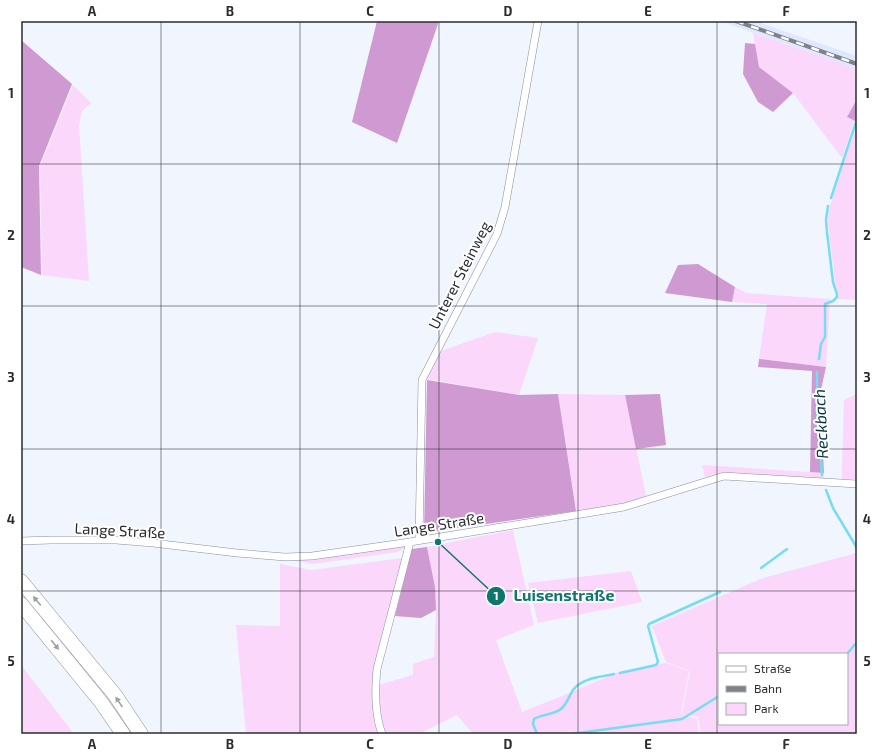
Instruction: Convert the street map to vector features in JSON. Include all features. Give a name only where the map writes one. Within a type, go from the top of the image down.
[{"type":"highway","points":[[21,581],[115,695],[141,734]]},
{"type":"highway","points":[[21,604],[101,702],[122,734]]},
{"type":"street","name":"Unterer Steinweg","points":[[418,540],[422,380],[497,234],[505,207],[538,21]]},
{"type":"street","name":"Lange Straße","points":[[21,541],[116,540],[285,557],[312,556],[410,542],[624,507],[724,476],[857,484]]},
{"type":"street","points":[[382,734],[378,712],[376,686],[377,669],[410,542]]},
{"type":"shaded area","points":[[377,21],[439,21],[397,143],[352,122]]},
{"type":"shaded area","points":[[720,21],[755,21],[857,56],[857,69]]},
{"type":"shaded area","points":[[21,40],[72,84],[39,166],[41,275],[21,267]]},
{"type":"shaded area","points":[[745,43],[755,44],[759,67],[793,93],[773,112],[758,102],[743,74]]},
{"type":"shaded area","points":[[857,99],[857,122],[847,117]]},
{"type":"shaded area","points":[[698,264],[735,287],[732,302],[665,293],[678,265]]},
{"type":"shaded area","points":[[759,359],[826,367],[820,394],[824,473],[810,472],[812,371],[758,367]]},
{"type":"shaded area","points":[[427,380],[519,395],[558,394],[576,511],[424,533]]},
{"type":"shaded area","points":[[660,394],[666,445],[636,449],[625,395]]},
{"type":"shaded area","points":[[427,547],[435,587],[436,610],[421,618],[395,616],[412,549]]},
{"type":"green space","points":[[753,33],[857,69],[857,98],[847,117],[854,121],[842,158],[793,93],[759,67]]},
{"type":"green space","points":[[73,85],[91,103],[82,111],[79,125],[89,281],[42,275],[40,166]]},
{"type":"green space","points":[[857,124],[857,300],[838,299],[839,294],[835,282],[828,221],[830,206]]},
{"type":"green space","points":[[735,287],[746,293],[830,299],[826,367],[759,359],[767,304],[732,302]]},
{"type":"green space","points":[[495,332],[538,338],[519,395],[427,379],[441,351]]},
{"type":"green space","points":[[558,394],[625,395],[646,496],[625,504],[577,513]]},
{"type":"green space","points":[[857,394],[857,479],[842,479],[844,400]]},
{"type":"green space","points":[[702,465],[824,473],[824,479],[724,472],[705,477]]},
{"type":"green space","points":[[513,530],[534,625],[496,640],[522,712],[621,671],[666,663],[689,671],[681,714],[697,719],[699,734],[529,734],[527,729],[528,734],[473,734],[457,715],[423,732],[423,734],[385,734],[380,711],[378,685],[413,675],[413,664],[434,657],[436,611],[435,587],[427,547]]},
{"type":"green space","points":[[405,546],[405,548],[398,552],[313,564],[292,560]]},
{"type":"green space","points":[[857,553],[857,734],[701,734],[698,717],[682,714],[690,671],[666,662],[652,626],[763,578]]},
{"type":"green space","points":[[403,558],[375,666],[379,734],[246,734],[236,625],[280,626],[280,564],[311,570]]},
{"type":"green space","points":[[631,571],[642,602],[538,623],[528,583]]},
{"type":"green space","points":[[21,665],[74,734],[21,734]]},
{"type":"waterway","name":"Reckbach","points":[[831,198],[857,119]]},
{"type":"waterway","name":"Reckbach","points":[[819,359],[821,344],[825,337],[825,304],[833,301],[837,297],[833,282],[827,232],[826,220],[828,206]]},
{"type":"waterway","name":"Reckbach","points":[[817,372],[817,409],[822,475]]},
{"type":"waterway","name":"Reckbach","points":[[826,490],[833,508],[857,548]]},
{"type":"waterway","points":[[761,568],[787,549]]},
{"type":"waterway","points":[[620,673],[656,665],[658,662],[648,626],[649,624],[720,592]]},
{"type":"waterway","name":"Reckbach","points":[[848,653],[857,642]]},
{"type":"waterway","points":[[537,734],[533,724],[534,719],[561,709],[573,690],[586,680],[614,674]]},
{"type":"waterway","name":"Reckbach","points":[[571,734],[682,719],[718,697]]},
{"type":"railway","points":[[736,21],[857,64]]},
{"type":"place","name":"Luisenstraße","points":[[438,542]]}]
